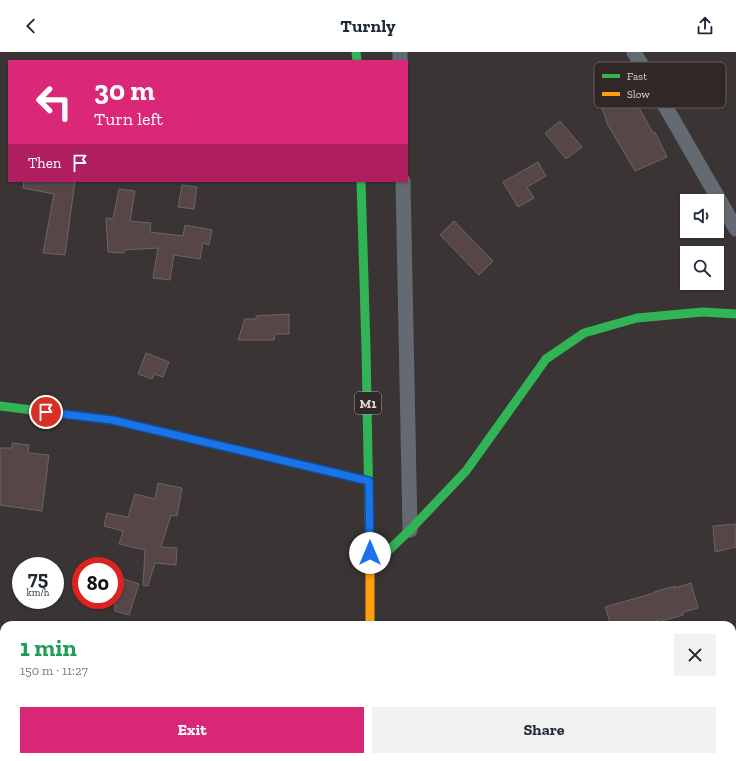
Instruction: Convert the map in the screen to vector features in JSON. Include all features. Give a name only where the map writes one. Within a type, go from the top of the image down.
[{"type":"main road","name":"M1","points":[[361,182],[366,322],[370,621]]},
{"type":"main road","points":[[370,568],[410,530],[466,471],[546,359],[584,334],[637,318],[703,312],[736,314]]},
{"type":"main road","points":[[0,406],[112,420],[369,481]]},
{"type":"street","points":[[634,52],[640,62]]},
{"type":"street","points":[[666,108],[736,230]]},
{"type":"street","points":[[402,182],[410,530]]},
{"type":"building","points":[[602,108],[639,108],[653,133],[655,132],[667,157],[635,171],[608,125]]},
{"type":"building","points":[[560,121],[582,147],[566,159],[545,133]]},
{"type":"building","points":[[538,162],[546,176],[527,187],[534,198],[518,207],[503,182]]},
{"type":"building","points":[[24,182],[75,182],[65,255],[43,253],[54,194],[23,188]]},
{"type":"building","points":[[182,185],[197,187],[194,209],[178,207]]},
{"type":"building","points":[[119,189],[135,191],[130,221],[151,223],[150,232],[183,236],[185,225],[212,230],[209,245],[203,243],[200,259],[174,255],[170,280],[153,278],[158,248],[124,250],[124,253],[108,252],[106,218],[113,219]]},
{"type":"building","points":[[454,221],[493,261],[479,275],[440,235]]},
{"type":"building","points":[[289,314],[289,334],[275,334],[274,340],[238,340],[245,319],[256,319],[256,316]]},
{"type":"building","points":[[146,353],[169,362],[163,377],[154,374],[152,379],[138,374]]},
{"type":"building","points":[[12,443],[29,445],[28,453],[49,455],[42,511],[0,505],[0,448],[12,448]]},
{"type":"building","points":[[158,483],[182,488],[177,516],[171,515],[161,547],[177,548],[176,565],[155,563],[148,586],[143,585],[145,550],[119,544],[123,531],[104,526],[107,513],[128,517],[135,494],[155,499]]},
{"type":"building","points":[[736,524],[736,547],[715,552],[713,526]]},
{"type":"building","points":[[124,579],[139,584],[129,615],[115,611],[115,609],[124,609]]},
{"type":"building","points":[[691,583],[698,608],[683,612],[683,615],[662,621],[662,619],[655,621],[610,621],[605,607],[675,586],[675,588]]},
{"type":"traffic: fast","points":[[356,52],[357,60]]},
{"type":"traffic: fast","points":[[361,182],[370,566]]},
{"type":"traffic: fast","points":[[370,568],[410,530],[466,471],[546,359],[584,333],[637,318],[703,312],[736,314]]},
{"type":"traffic: fast","points":[[0,406],[112,420],[369,481]]},
{"type":"traffic: slow","points":[[370,566],[370,621]]},
{"type":"route","points":[[46,412],[112,420],[369,481],[370,553]]}]
